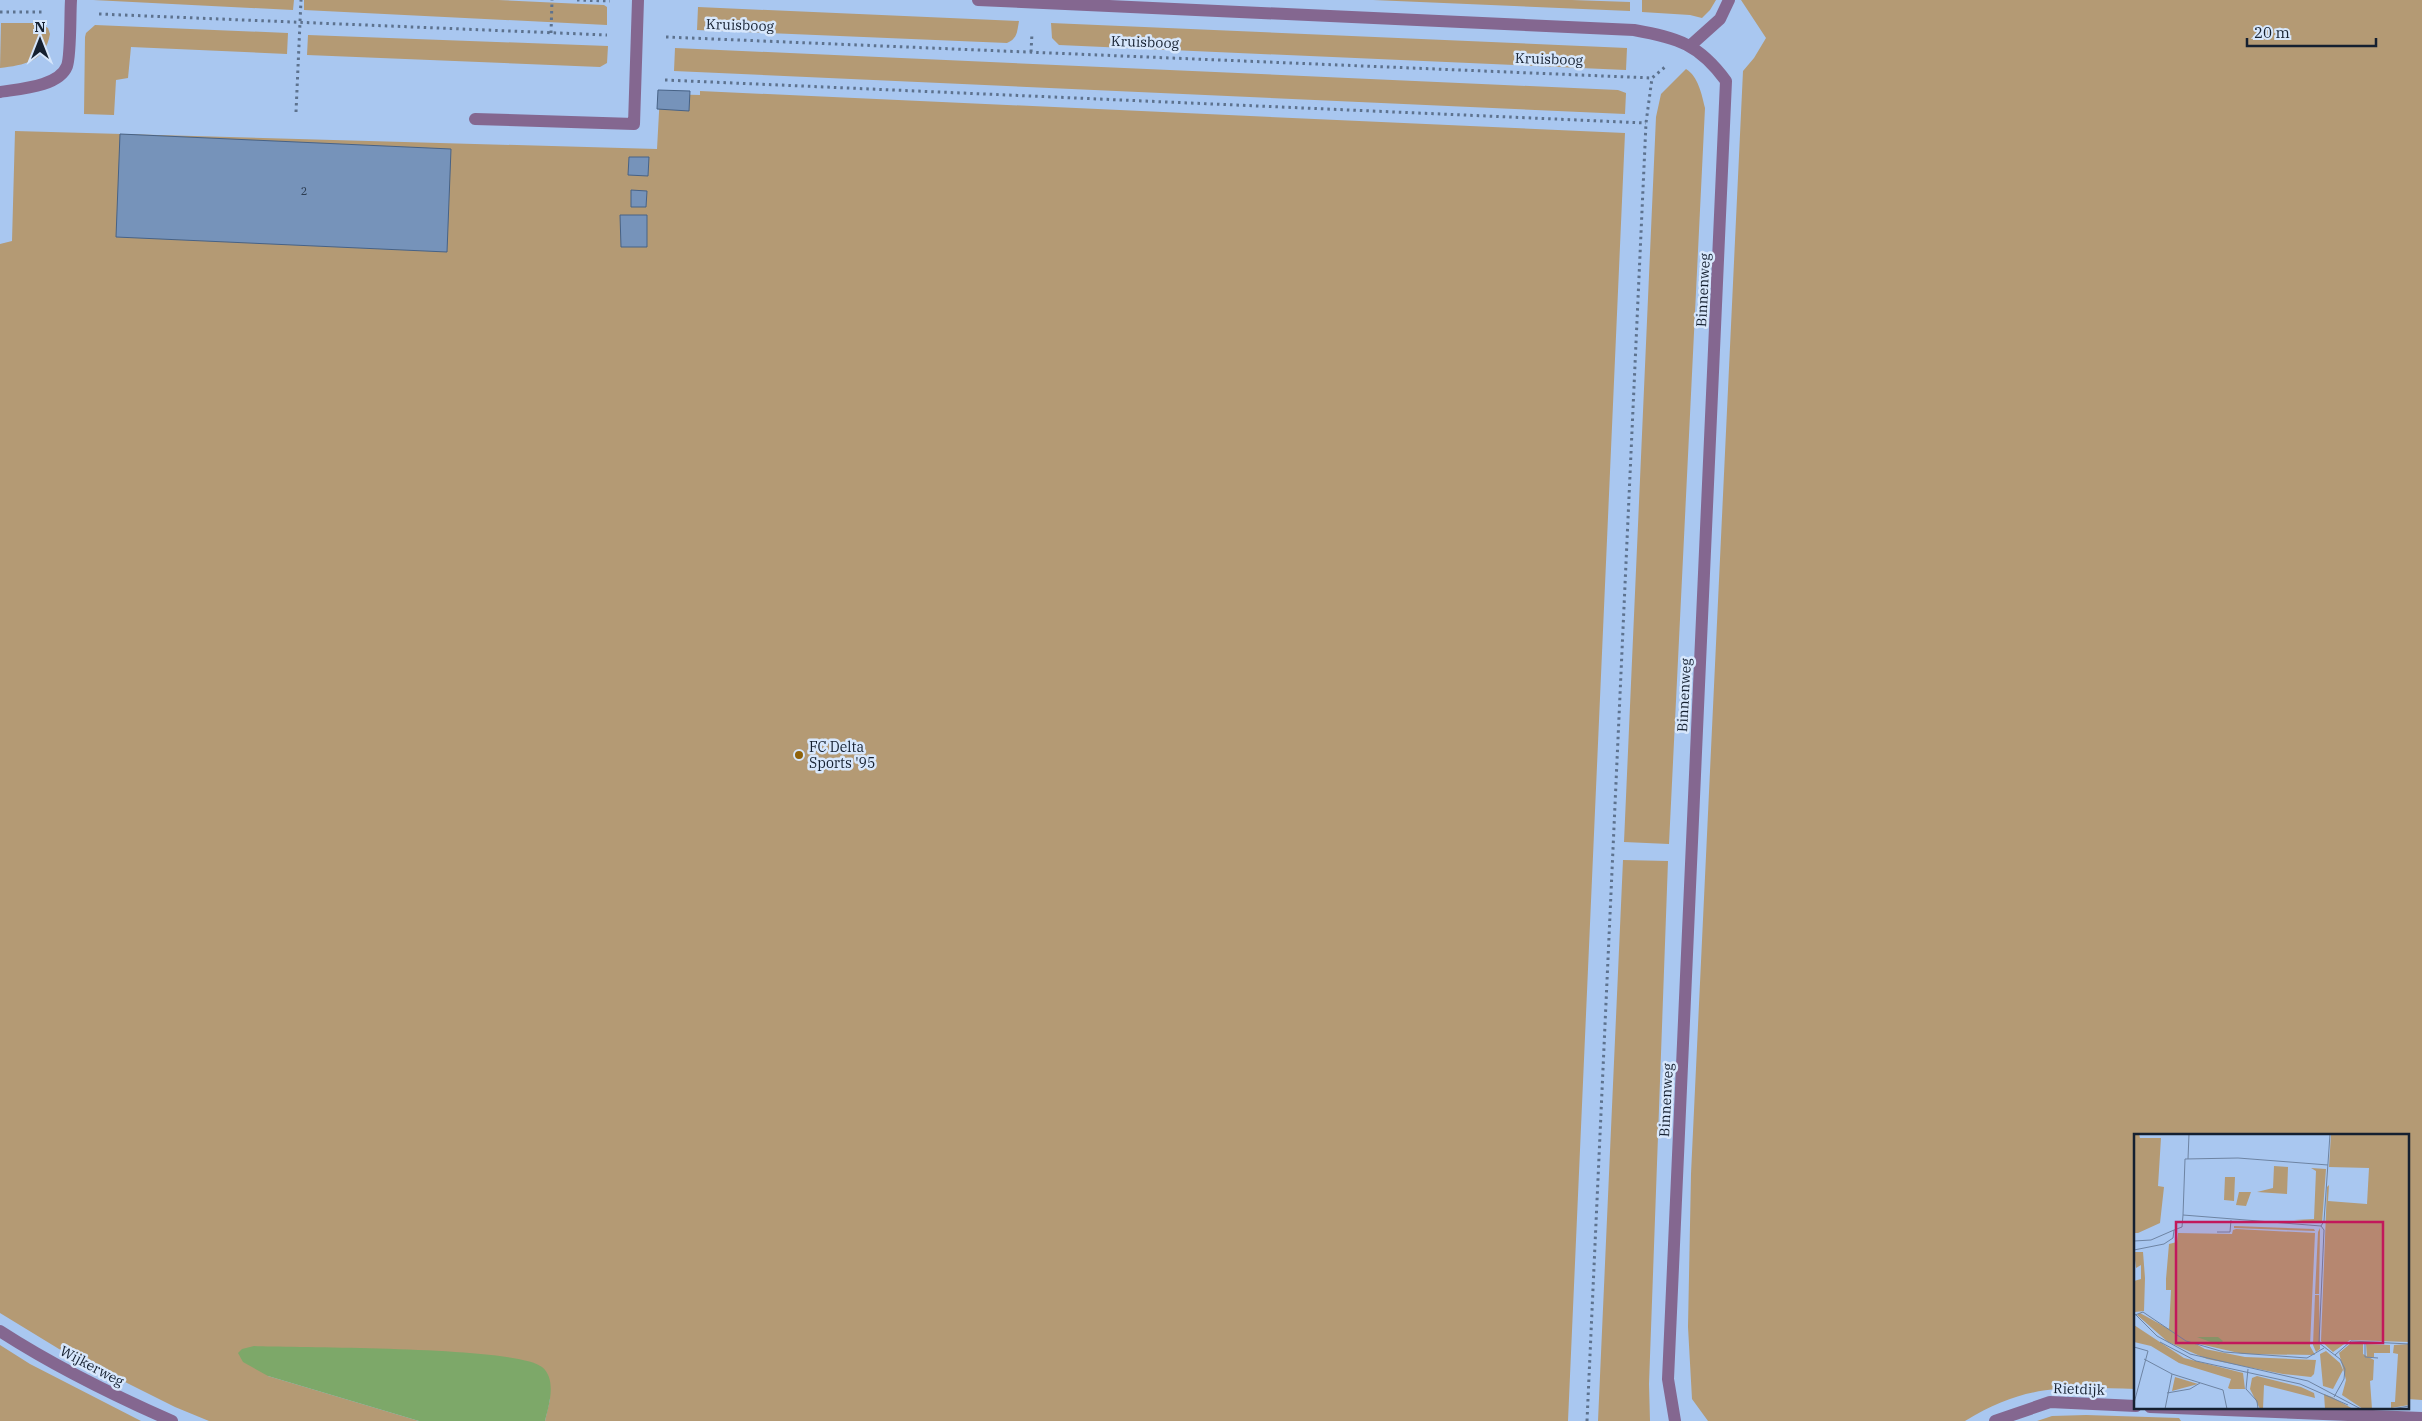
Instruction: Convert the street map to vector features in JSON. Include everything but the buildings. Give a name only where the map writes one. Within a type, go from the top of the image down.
[{"type":"street","points":[[475,119],[634,124],[638,0]]},
{"type":"street","points":[[978,0],[1634,30],[1665,36],[1690,46],[1720,19],[1729,0]]},
{"type":"street","points":[[0,92],[42,84],[56,79],[66,67],[71,6]]},
{"type":"street","name":"Binnenweg","points":[[1675,1421],[1668,1379],[1726,101],[1726,81],[1711,61],[1690,46]]},
{"type":"street","name":"Wijkerweg","points":[[0,1331],[116,1396],[172,1421]]},
{"type":"street","name":"Rietdijk","points":[[1995,1421],[2050,1402],[2134,1406]]},
{"type":"street","points":[[2156,1408],[2205,1416],[2422,1418]]},
{"type":"path","points":[[296,112],[301,0]]},
{"type":"path","points":[[551,33],[552,0]]},
{"type":"path","name":"Kruisboog","points":[[0,12],[71,6],[301,22],[1652,78],[1646,123]]},
{"type":"path","points":[[636,79],[1646,123],[1587,1421]]},
{"type":"shaded area","points":[[93,0],[294,0],[293,10]]},
{"type":"shaded area","points":[[304,0],[498,0],[604,5],[607,7],[607,25],[304,10]]},
{"type":"shaded area","points":[[1373,0],[1572,0],[1630,2],[1630,11]]},
{"type":"shaded area","points":[[1642,0],[1716,0],[1702,18],[1690,15],[1642,12]]},
{"type":"shaded area","points":[[1741,0],[2422,0],[2422,1400],[2410,1399],[2410,1134],[2134,1134],[2134,1389],[2068,1388],[2048,1390],[2008,1400],[1965,1421],[1708,1421],[1692,1399],[1688,1327],[1691,1174],[1743,71],[1754,58],[1766,38]]},
{"type":"shaded area","points":[[698,7],[1019,21],[1015,36],[1007,43],[697,30]]},
{"type":"shaded area","points":[[1,23],[39,23],[48,28],[50,34],[43,51],[25,63],[0,68]]},
{"type":"shaded area","points":[[1051,23],[1627,48],[1626,70],[1059,45],[1052,38]]},
{"type":"shaded area","points":[[95,25],[288,33],[287,54],[131,47],[128,78],[116,80],[114,115],[84,114],[85,37],[86,33]]},
{"type":"shaded area","points":[[308,35],[608,46],[607,63],[600,67],[307,55]]},
{"type":"shaded area","points":[[675,48],[1618,90],[1626,93],[1625,114],[674,71]]},
{"type":"shaded area","points":[[1686,69],[1694,76],[1705,108],[1669,844],[1624,842],[1656,117],[1661,94]]},
{"type":"shaded area","name":"FC Delta Sports '95","points":[[700,91],[1625,133],[1568,1421],[545,1421],[550,1399],[547,1373],[268,1376],[419,1421],[209,1421],[175,1407],[59,1349],[0,1313],[0,244],[12,241],[15,131],[657,149],[660,94],[700,95]]},
{"type":"shaded area","points":[[1623,860],[1668,861],[1649,1384],[1650,1421],[1598,1421]]},
{"type":"shaded area","points":[[0,1345],[30,1364],[141,1421],[0,1421]]},
{"type":"shaded area","points":[[254,1346],[406,1349],[493,1355],[524,1360],[542,1367],[547,1372],[551,1392],[545,1421],[419,1421],[268,1376],[243,1362],[238,1353],[242,1349]]},
{"type":"shaded area","points":[[2086,1415],[2179,1418],[2181,1421],[2037,1421],[2052,1416]]},
{"type":"place","name":"FC Delta Sports '95","points":[[799,755]]}]
